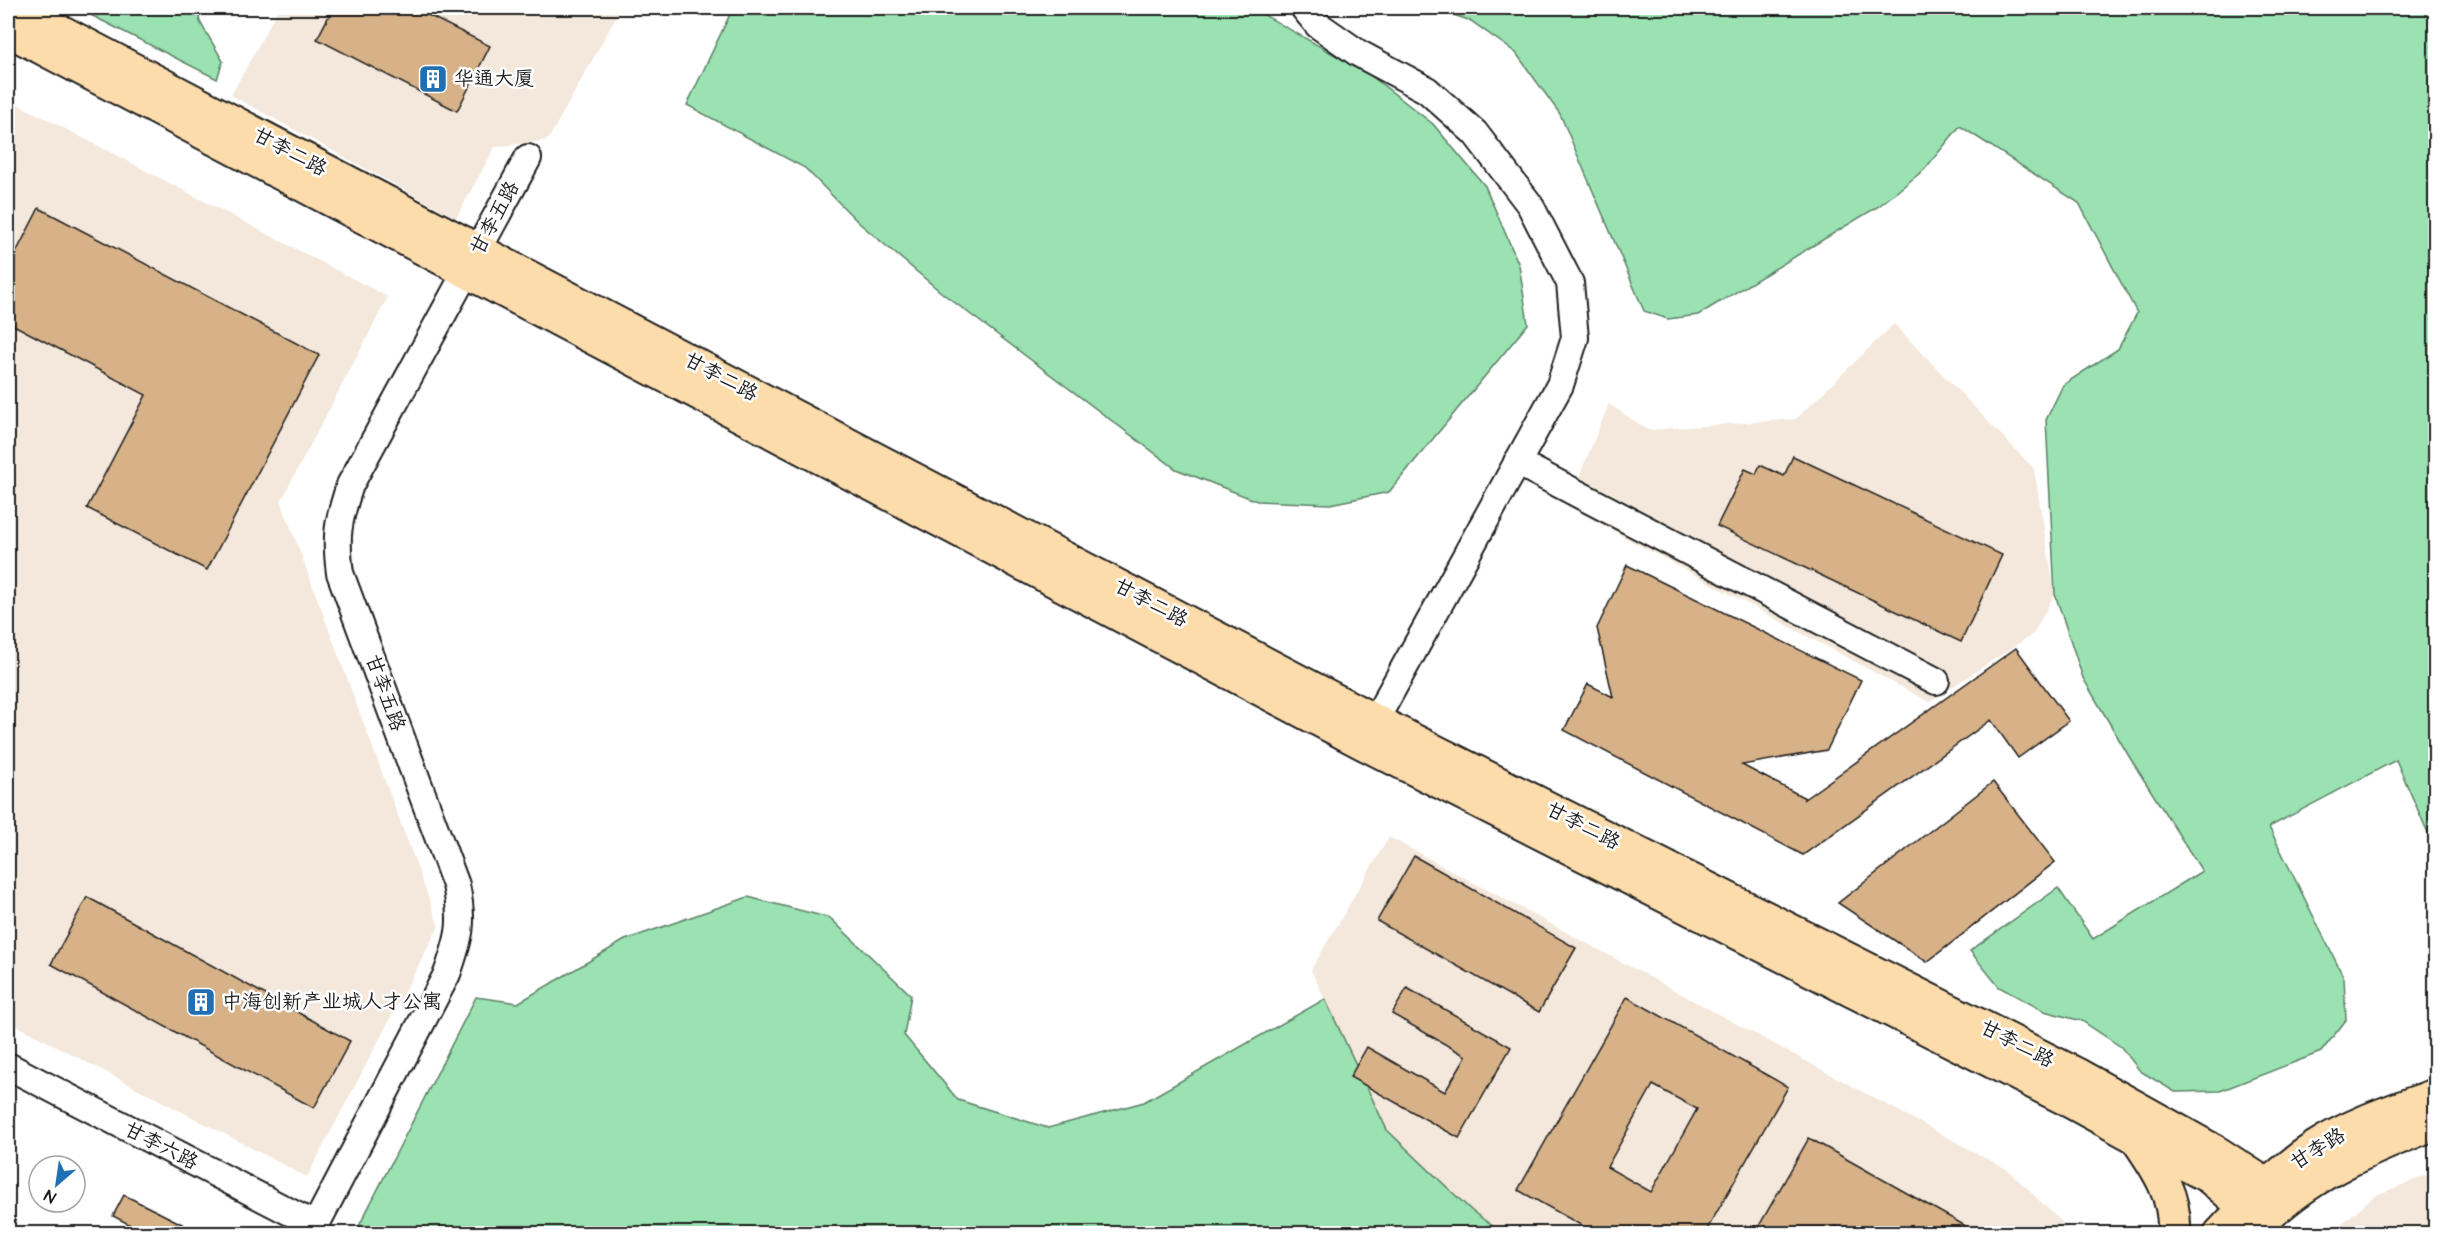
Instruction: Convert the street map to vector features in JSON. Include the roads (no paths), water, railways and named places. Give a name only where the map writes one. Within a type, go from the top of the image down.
[{"type":"main road","name":"甘李二路","points":[[16,8],[472,260],[2064,1098],[2210,1177],[2261,1211]]},
{"type":"main road","name":"甘李二路","points":[[8,30],[472,260]]},
{"type":"main road","name":"甘李二路","points":[[1369,732],[2076,1074],[2216,1152],[2261,1211]]},
{"type":"main road","name":"甘李路","points":[[2261,1211],[2299,1159],[2343,1131],[2436,1095]]},
{"type":"main road","name":"甘李路","points":[[2220,1233],[2354,1156],[2436,1124]]},
{"type":"main road","points":[[2137,1139],[2162,1176],[2175,1215],[2174,1233]]},
{"type":"street","points":[[1304,8],[1318,25],[1358,53],[1427,90],[1475,133],[1530,205],[1570,283],[1575,338],[1560,385],[1369,732]]},
{"type":"street","name":"甘李五路","points":[[313,1229],[447,974],[459,940],[462,913],[456,885],[340,573],[336,544],[340,513],[350,485],[528,158]]},
{"type":"street","points":[[1517,462],[1936,681]]},
{"type":"street","name":"甘李六路","points":[[8,1066],[313,1229]]},
{"type":"place","name":"华通大厦","points":[[433,79]]},
{"type":"place","name":"中海创新产业城人才公寓","points":[[201,1002]]}]
